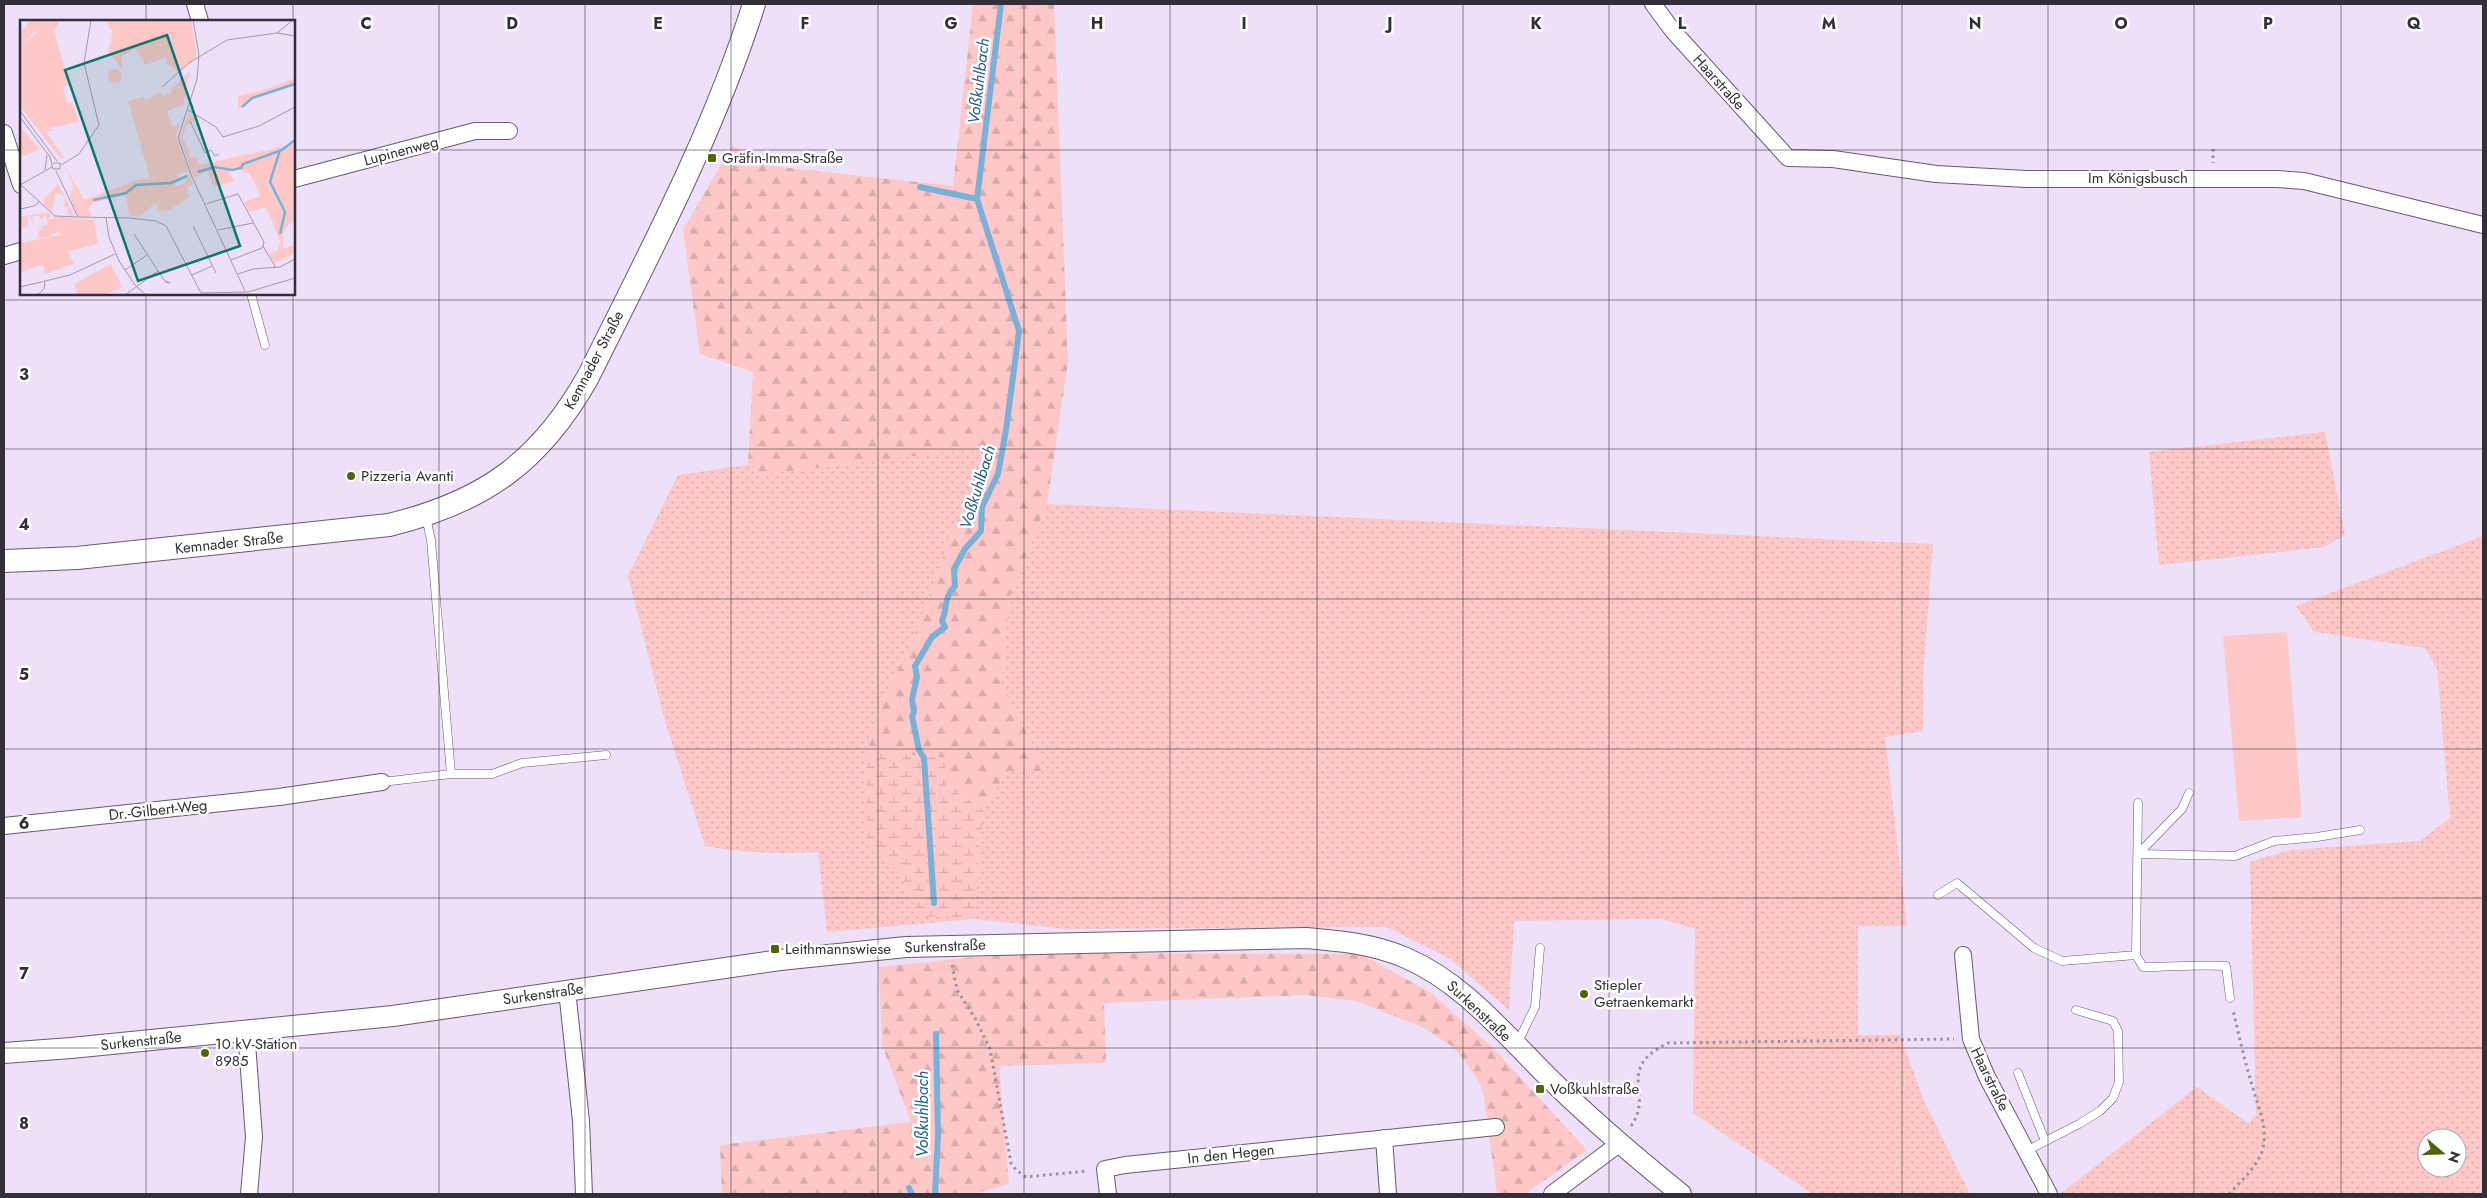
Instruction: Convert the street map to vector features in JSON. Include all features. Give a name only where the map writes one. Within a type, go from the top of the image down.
[{"type":"main road","name":"Kemnader Straße","points":[[4,560],[77,558],[317,534],[389,524],[425,516],[454,504],[503,477],[546,438],[572,405],[588,377],[723,95],[754,4]]},
{"type":"street","points":[[195,4],[200,20]]},
{"type":"street","name":"Haarstraße","points":[[1653,4],[1673,31],[1788,158]]},
{"type":"street","name":"Lupinenweg","points":[[295,180],[475,131],[509,131]]},
{"type":"street","points":[[4,134],[20,182]]},
{"type":"street","name":"Im Königsbusch","points":[[1788,158],[1833,159],[1936,174],[2026,179],[2277,179],[2304,181],[2483,225]]},
{"type":"street","points":[[4,256],[20,251]]},
{"type":"street","name":"Dr.-Gilbert-Weg","points":[[4,826],[279,797],[313,799],[382,782]]},
{"type":"street","name":"Surkenstraße","points":[[4,1053],[393,1016],[780,960],[906,947],[1306,938],[1363,944],[1408,958],[1443,978],[1474,1003],[1620,1143],[1681,1194]]},
{"type":"street","name":"Haarstraße","points":[[1963,955],[1971,1039],[1987,1077],[2049,1194]]},
{"type":"street","points":[[567,990],[582,1121],[584,1194]]},
{"type":"street","points":[[246,1030],[254,1137],[249,1194]]},
{"type":"street","name":"In den Hegen","points":[[1105,1169],[1496,1127]]},
{"type":"street","points":[[1384,1138],[1388,1194]]},
{"type":"street","points":[[1552,1194],[1620,1143]]},
{"type":"street","points":[[1105,1169],[1108,1194]]},
{"type":"lane","points":[[251,295],[265,345]]},
{"type":"lane","points":[[425,516],[431,540],[451,774]]},
{"type":"lane","points":[[382,782],[451,774],[492,774],[522,763],[606,755]]},
{"type":"lane","points":[[2138,854],[2182,809],[2189,793]]},
{"type":"lane","points":[[2138,803],[2136,955],[2143,967],[2186,968],[2203,964],[2226,966],[2230,998]]},
{"type":"lane","points":[[2138,854],[2235,856],[2274,841],[2360,830]]},
{"type":"lane","points":[[1938,895],[1957,883],[2034,948],[2062,961],[2136,955]]},
{"type":"lane","points":[[1516,1045],[1535,1006],[1540,948]]},
{"type":"lane","points":[[2026,1151],[2100,1111],[2113,1098],[2120,1082],[2118,1031],[2113,1022],[2076,1010]]},
{"type":"lane","points":[[2018,1073],[2045,1141]]},
{"type":"path","points":[[947,946],[957,990],[975,1018],[990,1050],[1011,1163],[1016,1170],[1026,1177],[1105,1169]]},
{"type":"path","points":[[2229,1194],[2250,1170],[2263,1150],[2264,1134],[2263,1118],[2253,1089],[2230,998]]},
{"type":"path","points":[[1620,1143],[1638,1116],[1639,1067],[1651,1052],[1668,1043],[1971,1039]]},
{"type":"green space","points":[[973,4],[1054,4],[1068,362],[1047,504],[1009,599],[1002,685],[1046,771],[1007,771],[983,809],[946,786],[945,758],[866,751],[882,703],[917,629],[953,530],[991,447],[756,475],[748,465],[753,372],[700,354],[683,230],[732,146],[780,167],[953,186]]},
{"type":"green space","points":[[2325,432],[2345,535],[2324,547],[2159,565],[2149,452]]},
{"type":"green space","points":[[991,446],[953,530],[917,629],[882,703],[866,751],[868,848],[901,874],[916,909],[974,919],[827,932],[818,852],[761,852],[705,846],[665,721],[628,576],[678,475],[748,465],[756,475]]},
{"type":"green space","points":[[1047,504],[1933,544],[1923,676],[1923,731],[1885,737],[1907,926],[1858,926],[1858,1035],[1900,1035],[1924,1101],[1970,1194],[1813,1194],[1693,1113],[1695,929],[1662,919],[1514,921],[1509,1010],[1450,959],[1387,927],[1066,929],[974,919],[983,809],[1007,771],[1046,771],[1002,685],[1009,599]]},
{"type":"green space","points":[[2483,536],[2483,1194],[2060,1194],[2197,1087],[2249,1124],[2256,1114],[2250,862],[2290,850],[2420,841],[2450,818],[2437,668],[2425,648],[2314,632],[2296,606]]},
{"type":"green space","points":[[2287,632],[2302,817],[2239,821],[2223,636]]},
{"type":"green space","points":[[866,751],[945,758],[946,786],[983,809],[974,919],[926,916],[916,909],[901,874],[868,848]]},
{"type":"green space","points":[[1013,953],[1361,954],[1431,993],[1492,1047],[1587,1150],[1525,1194],[1497,1194],[1484,1097],[1480,1083],[1465,1061],[1453,1047],[1422,1027],[1356,1001],[1306,995],[1104,1003],[1106,1063],[999,1066],[1009,1184],[973,1194],[722,1194],[720,1145],[911,1122],[882,1045],[879,967]]},
{"type":"waterway","name":"Voßkuhlbach","points":[[934,903],[924,758],[919,750],[912,716],[914,712],[912,699],[917,677],[915,666],[932,637],[945,627],[942,621],[947,599],[955,586],[954,569],[965,549],[981,531],[982,507],[998,474],[1006,430],[1019,331],[977,199],[1001,4]]},
{"type":"waterway","points":[[920,187],[977,199]]},
{"type":"waterway","name":"Voßkuhlbach","points":[[935,1194],[938,1135],[936,1034]]},
{"type":"waterway","points":[[909,1188],[912,1194]]},
{"type":"place","name":"Gräfin-Imma-Straße","points":[[712,158]]},
{"type":"place","name":"Pizzeria Avanti","points":[[351,476]]},
{"type":"place","name":"Leithmannswiese","points":[[775,949]]},
{"type":"place","name":"Stiepler Getraenkemarkt","points":[[1584,994]]},
{"type":"place","name":"10 kV-Station 8985","points":[[205,1053]]},
{"type":"place","name":"Voßkuhlstraße","points":[[1540,1089]]}]
